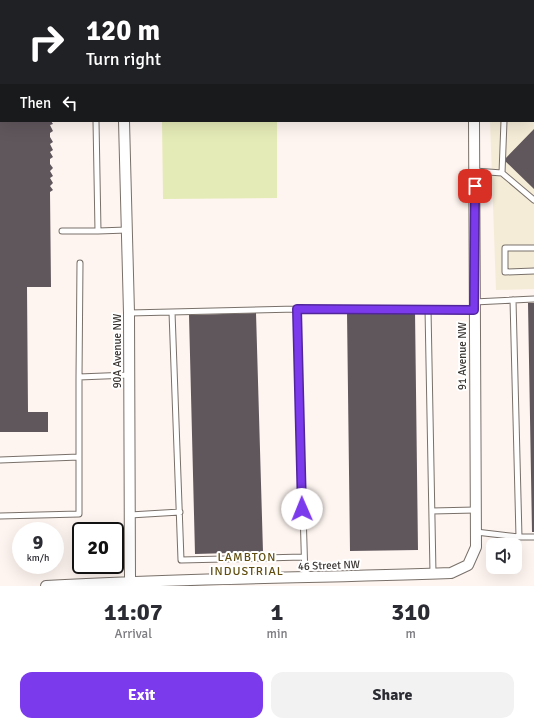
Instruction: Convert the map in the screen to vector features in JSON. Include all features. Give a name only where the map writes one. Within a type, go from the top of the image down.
[{"type":"street","name":"90A Avenue NW","points":[[124,122],[129,312],[130,581]]},
{"type":"street","name":"91 Avenue NW","points":[[468,565],[476,547],[474,122]]},
{"type":"street","name":"46 Street NW","points":[[46,586],[130,581],[305,578],[451,573],[468,565]]},
{"type":"lane","points":[[96,122],[98,231]]},
{"type":"lane","points":[[502,173],[504,122]]},
{"type":"lane","points":[[475,171],[502,173],[534,200]]},
{"type":"lane","points":[[62,231],[127,230]]},
{"type":"lane","points":[[534,248],[505,248],[505,272],[534,271]]},
{"type":"lane","points":[[0,516],[79,514],[80,264]]},
{"type":"lane","points":[[513,300],[519,537]]},
{"type":"lane","points":[[129,312],[297,309],[428,310],[474,306],[513,300],[534,300]]},
{"type":"lane","points":[[297,309],[303,556],[305,578]]},
{"type":"lane","points":[[428,310],[433,573]]},
{"type":"lane","points":[[172,312],[181,560],[303,556]]},
{"type":"lane","points":[[79,377],[129,375]]},
{"type":"lane","points":[[0,460],[79,457]]},
{"type":"lane","points":[[432,511],[475,510]]},
{"type":"lane","points":[[130,515],[180,512]]},
{"type":"lane","points":[[476,532],[519,537],[534,537]]},
{"type":"shaded area","points":[[490,122],[534,122],[534,289],[496,290]]},
{"type":"green space","points":[[162,122],[277,122],[277,198],[163,199]]},
{"type":"building","points":[[0,122],[52,122],[53,124],[50,125],[53,131],[50,133],[50,137],[53,142],[50,144],[53,150],[50,152],[53,157],[50,159],[50,164],[53,168],[50,171],[53,176],[50,178],[53,183],[50,186],[53,190],[50,192],[51,287],[27,287],[28,412],[48,412],[48,432],[0,432]]},
{"type":"building","points":[[534,129],[534,189],[504,160]]},
{"type":"building","points":[[528,303],[534,303],[534,532],[532,532]]},
{"type":"building","points":[[415,311],[418,550],[350,551],[347,312]]},
{"type":"building","points":[[256,313],[263,552],[195,554],[189,315]]},
{"type":"district","name":"LAMBTON INDUSTRIAL","points":[[247,564]]},
{"type":"route","points":[[302,509],[297,309],[474,310],[475,186]]}]
